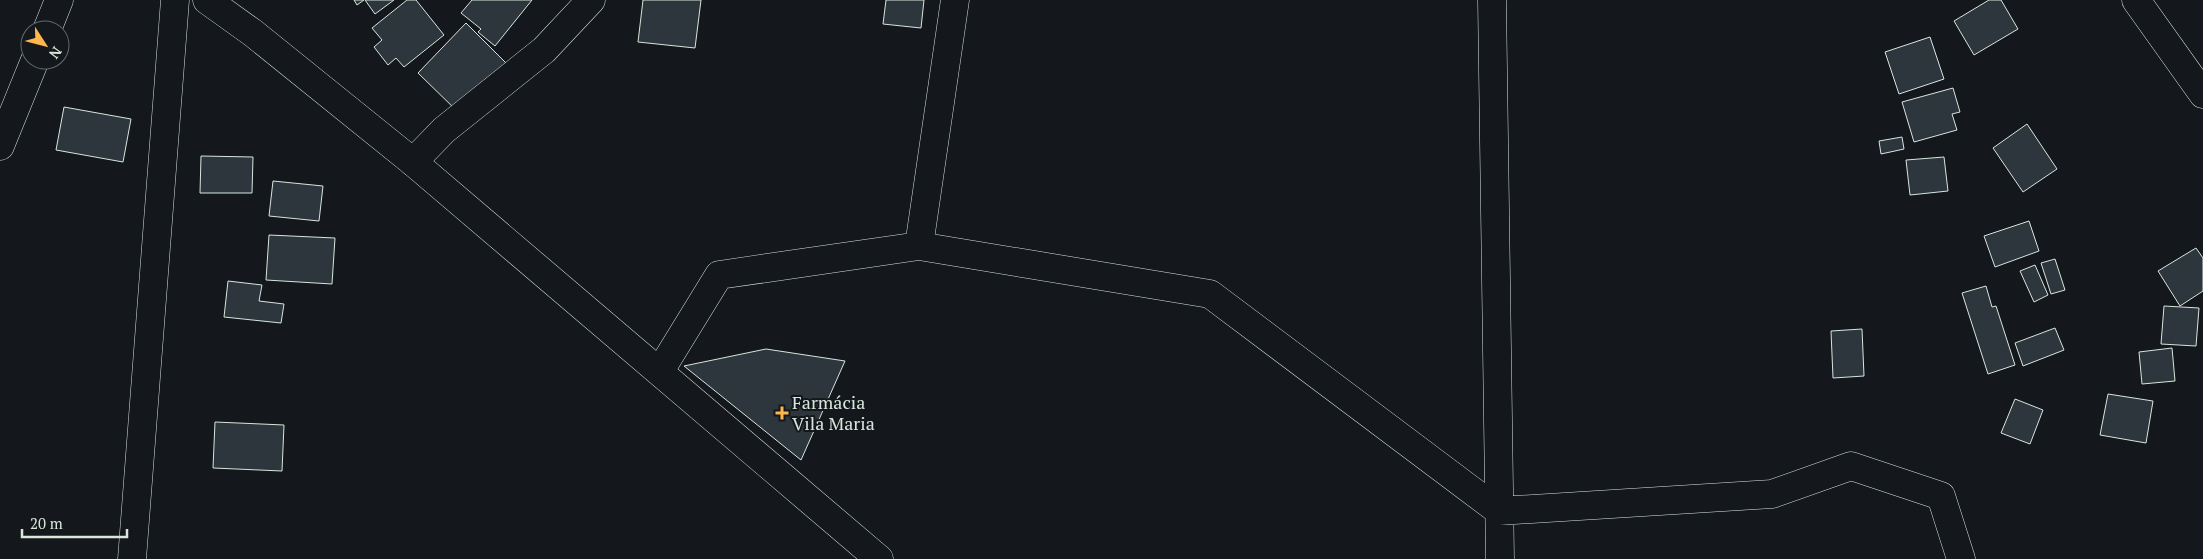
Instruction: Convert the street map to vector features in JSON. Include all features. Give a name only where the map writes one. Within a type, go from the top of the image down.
[{"type":"street","points":[[51,20],[59,0]]},
{"type":"street","points":[[132,559],[175,0]]},
{"type":"street","points":[[207,0],[253,33],[413,162],[879,559]]},
{"type":"street","points":[[413,162],[444,130],[544,50],[591,0]]},
{"type":"street","points":[[919,246],[955,0]]},
{"type":"street","points":[[1492,0],[1500,559]]},
{"type":"street","points":[[2136,0],[2203,94]]},
{"type":"street","points":[[0,146],[30,70]]},
{"type":"street","points":[[660,371],[719,275],[919,246],[1210,294],[1499,511],[1772,494],[1850,466],[1941,496],[1961,559]]},
{"type":"building","points":[[354,0],[364,0],[357,5]]},
{"type":"building","points":[[365,0],[394,0],[375,14]]},
{"type":"building","points":[[407,0],[416,0],[444,35],[404,67],[396,58],[388,65],[374,47],[382,40],[372,28]]},
{"type":"building","points":[[472,0],[532,0],[495,46],[478,32],[481,29],[461,13]]},
{"type":"building","points":[[643,0],[701,0],[695,48],[638,42]]},
{"type":"building","points":[[886,0],[924,0],[921,28],[883,24]]},
{"type":"building","points":[[1989,0],[2001,0],[2018,29],[1974,55],[1954,21]]},
{"type":"building","points":[[466,23],[506,63],[458,112],[418,73]]},
{"type":"building","points":[[1930,37],[1944,79],[1899,94],[1885,52]]},
{"type":"building","points":[[1953,88],[1960,112],[1952,114],[1957,130],[1914,142],[1902,102]]},
{"type":"building","points":[[64,107],[131,119],[123,162],[56,150]]},
{"type":"building","points":[[2027,124],[2057,169],[2023,192],[1993,148]]},
{"type":"building","points":[[1902,137],[1904,149],[1881,154],[1879,141]]},
{"type":"building","points":[[201,156],[253,157],[252,193],[200,193]]},
{"type":"building","points":[[1944,157],[1948,191],[1910,195],[1906,160]]},
{"type":"building","points":[[273,181],[323,186],[319,221],[269,216]]},
{"type":"building","points":[[2029,221],[2039,251],[1995,267],[1984,236]]},
{"type":"building","points":[[269,235],[335,238],[332,284],[266,280]]},
{"type":"building","points":[[2196,248],[2203,258],[2203,291],[2180,306],[2158,271]]},
{"type":"building","points":[[2055,259],[2065,290],[2051,294],[2041,263]]},
{"type":"building","points":[[2035,265],[2048,295],[2034,302],[2020,271]]},
{"type":"building","points":[[228,281],[262,285],[259,301],[284,304],[281,323],[224,317]]},
{"type":"building","points":[[1986,286],[1992,307],[1996,306],[2015,365],[1988,374],[1962,293]]},
{"type":"building","points":[[2164,306],[2199,308],[2196,346],[2161,344]]},
{"type":"building","points":[[2055,328],[2064,350],[2023,366],[2015,343]]},
{"type":"building","points":[[1862,329],[1864,376],[1833,378],[1831,331]]},
{"type":"building","points":[[2172,348],[2175,381],[2142,384],[2139,352]]},
{"type":"building","name":"Farmácia Vila Maria","points":[[766,349],[845,361],[801,460],[684,366]]},
{"type":"building","points":[[2108,394],[2153,401],[2146,443],[2100,435]]},
{"type":"building","points":[[2015,399],[2043,410],[2030,444],[2001,433]]},
{"type":"building","points":[[215,422],[284,425],[282,471],[213,468]]},
{"type":"place","name":"Farmácia Vila Maria","points":[[782,413]]}]
